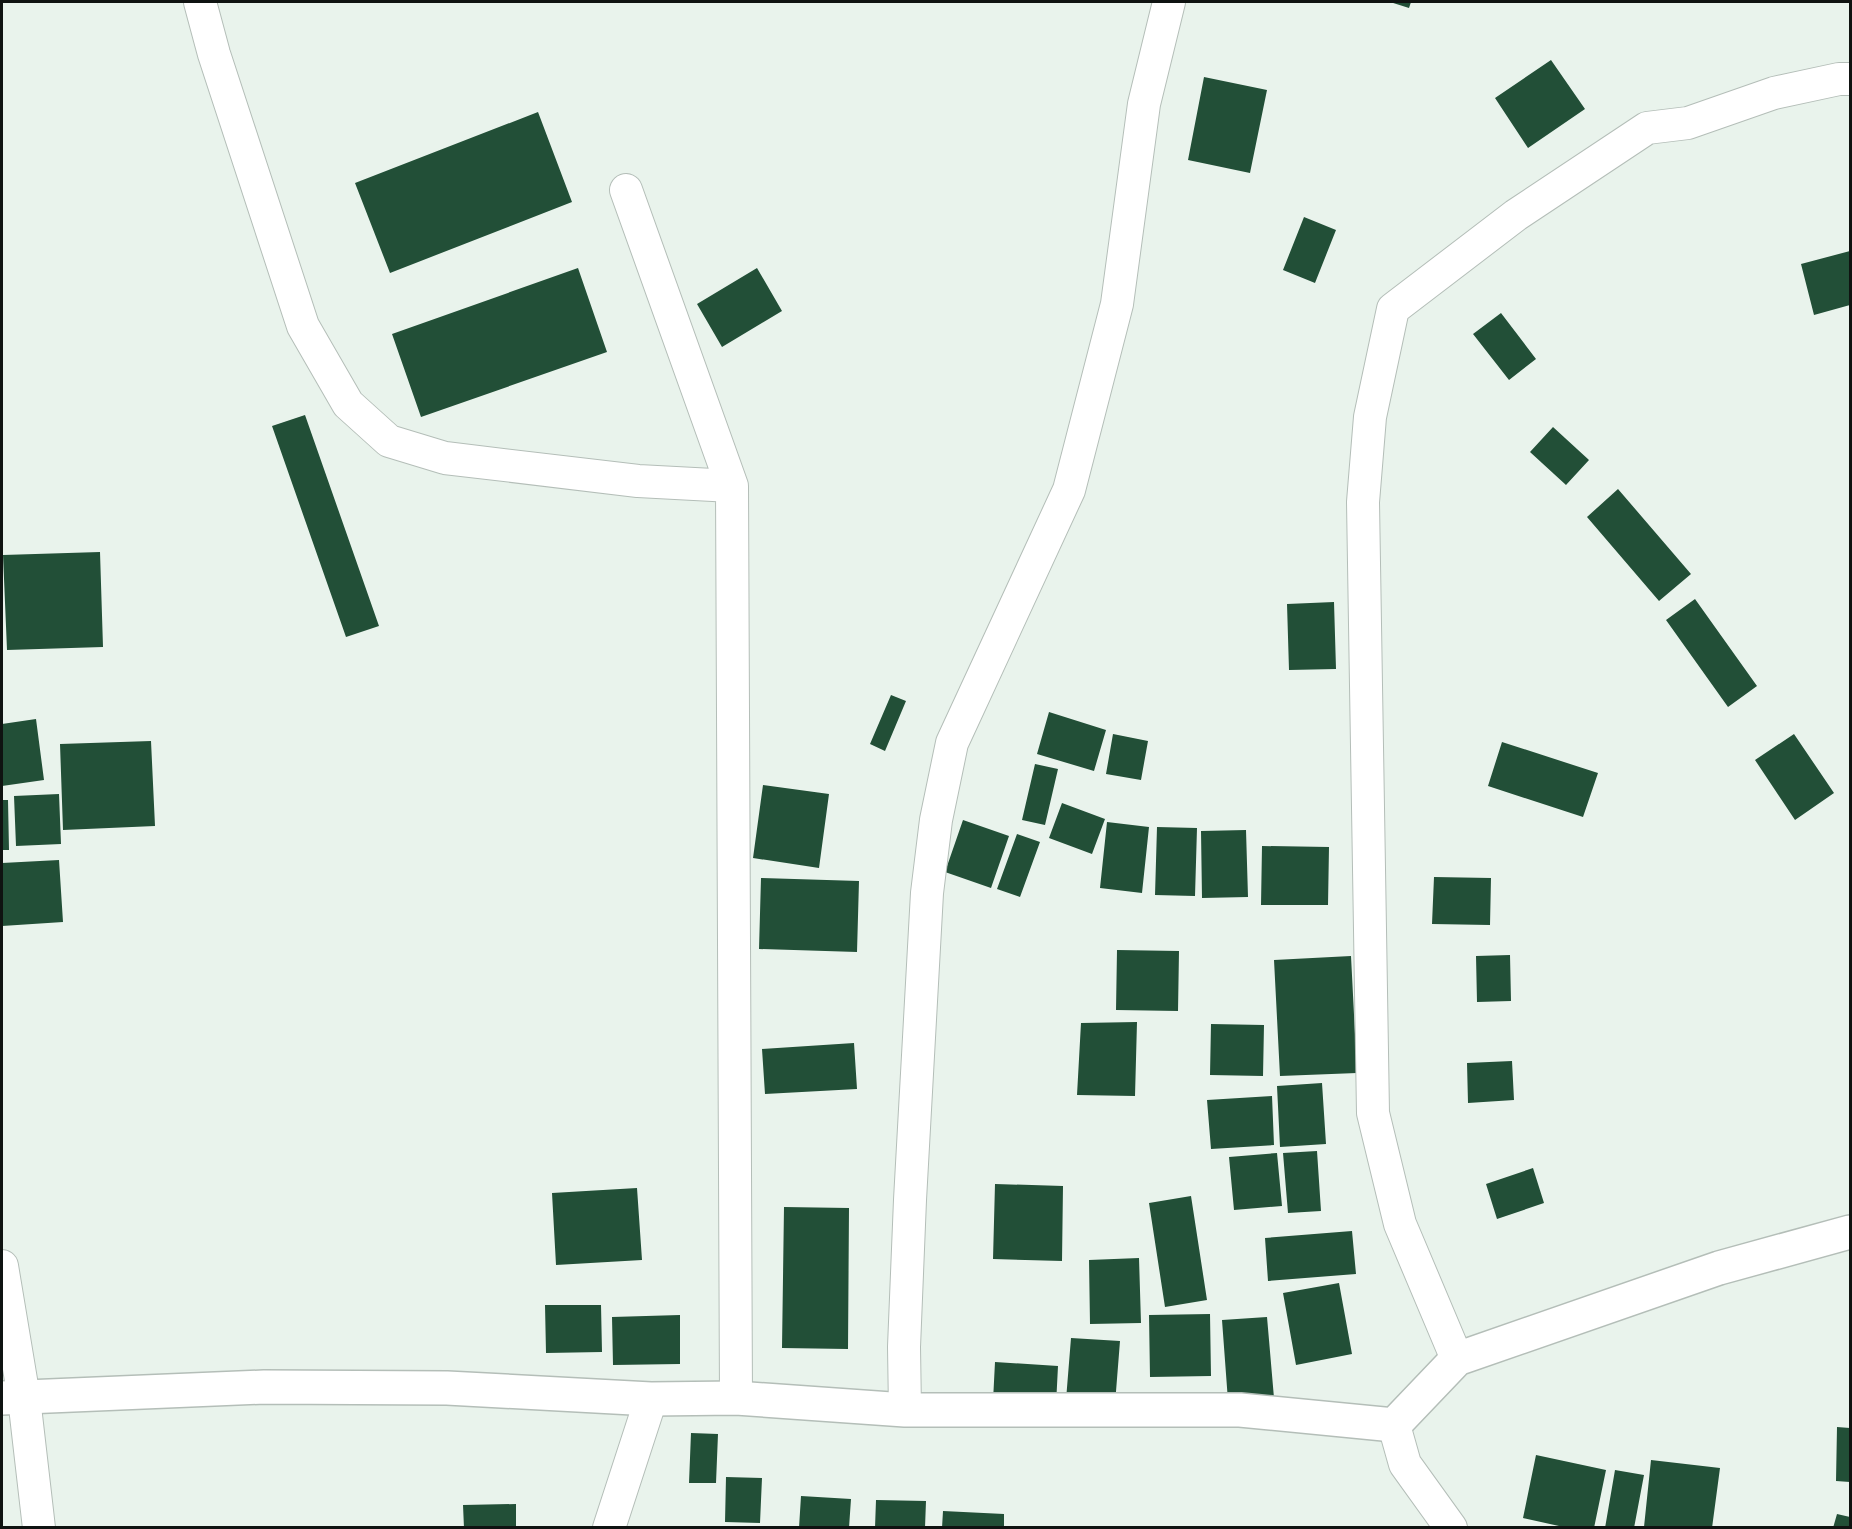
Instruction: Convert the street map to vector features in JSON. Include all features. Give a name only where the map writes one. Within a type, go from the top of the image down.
[{"type":"street","points":[[200,2],[214,54],[303,326],[348,404],[389,441],[445,459],[638,481],[732,486]]},
{"type":"street","points":[[905,1410],[904,1347],[910,1200],[927,893],[936,820],[952,742],[1069,490],[1117,304],[1144,104],[1169,2]]},
{"type":"street","points":[[1456,1359],[1400,1224],[1373,1113],[1363,502],[1370,417],[1393,309],[1516,215],[1647,128],[1688,123],[1774,93],[1839,79],[1851,80]]},
{"type":"street","points":[[626,190],[732,486],[736,1398]]},
{"type":"street","points":[[1394,1425],[1456,1359],[1719,1268],[1851,1232]]},
{"type":"street","points":[[2,1266],[13,1398],[39,1527]]},
{"type":"street","points":[[13,1398],[276,1387],[447,1388],[651,1399],[736,1398],[905,1410],[1240,1410],[1394,1425]]},
{"type":"street","points":[[609,1527],[651,1399]]},
{"type":"street","points":[[1394,1425],[1406,1464],[1451,1527]]},
{"type":"building","points":[[1390,2],[1411,2],[1409,8]]},
{"type":"building","points":[[1551,60],[1585,109],[1528,148],[1495,98]]},
{"type":"building","points":[[1204,77],[1267,90],[1250,173],[1188,160]]},
{"type":"building","points":[[538,112],[572,202],[390,273],[355,183]]},
{"type":"building","points":[[1304,217],[1336,230],[1315,283],[1283,270]]},
{"type":"building","points":[[1850,251],[1850,305],[1814,315],[1801,264]]},
{"type":"building","points":[[578,268],[607,352],[421,417],[392,334]]},
{"type":"building","points":[[757,268],[782,311],[722,347],[697,304]]},
{"type":"building","points":[[1501,313],[1536,359],[1509,380],[1473,334]]},
{"type":"building","points":[[305,415],[379,626],[346,637],[272,426]]},
{"type":"building","points":[[1553,427],[1589,460],[1566,485],[1530,452]]},
{"type":"building","points":[[1618,489],[1691,574],[1659,601],[1587,517]]},
{"type":"building","points":[[100,552],[103,647],[7,650],[3,555]]},
{"type":"building","points":[[1695,599],[1757,686],[1728,707],[1666,620]]},
{"type":"building","points":[[1334,602],[1336,669],[1289,670],[1287,604]]},
{"type":"building","points":[[891,695],[906,701],[885,751],[870,744]]},
{"type":"building","points":[[1049,712],[1106,730],[1094,771],[1037,754]]},
{"type":"building","points":[[36,719],[44,780],[2,786],[2,724]]},
{"type":"building","points":[[1113,734],[1148,741],[1141,780],[1106,774]]},
{"type":"building","points":[[1794,734],[1834,793],[1795,820],[1755,760]]},
{"type":"building","points":[[151,741],[155,826],[63,830],[60,744]]},
{"type":"building","points":[[1502,742],[1598,773],[1583,817],[1488,786]]},
{"type":"building","points":[[1035,764],[1058,769],[1045,825],[1022,820]]},
{"type":"building","points":[[763,785],[829,794],[819,868],[753,858]]},
{"type":"building","points":[[59,794],[61,844],[16,846],[14,796]]},
{"type":"building","points":[[2,800],[8,800],[9,850],[2,850]]},
{"type":"building","points":[[1062,803],[1105,819],[1092,854],[1049,838]]},
{"type":"building","points":[[963,820],[1009,836],[991,888],[945,872]]},
{"type":"building","points":[[1107,822],[1149,827],[1142,893],[1100,888]]},
{"type":"building","points":[[1157,827],[1197,828],[1195,896],[1155,895]]},
{"type":"building","points":[[1246,830],[1248,897],[1202,898],[1201,831]]},
{"type":"building","points":[[1017,834],[1040,842],[1020,897],[997,889]]},
{"type":"building","points":[[1262,846],[1329,847],[1328,905],[1261,905]]},
{"type":"building","points":[[59,860],[63,922],[2,926],[2,863]]},
{"type":"building","points":[[1434,877],[1491,878],[1490,925],[1432,924]]},
{"type":"building","points":[[761,878],[859,881],[857,952],[759,949]]},
{"type":"building","points":[[1117,950],[1179,951],[1178,1011],[1116,1010]]},
{"type":"building","points":[[1510,955],[1511,1001],[1477,1002],[1476,956]]},
{"type":"building","points":[[1351,956],[1357,1073],[1280,1076],[1274,960]]},
{"type":"building","points":[[1137,1022],[1135,1096],[1077,1095],[1081,1023]]},
{"type":"building","points":[[1211,1024],[1264,1025],[1263,1076],[1210,1075]]},
{"type":"building","points":[[854,1043],[857,1089],[765,1094],[762,1049]]},
{"type":"building","points":[[1512,1061],[1514,1100],[1468,1103],[1467,1063]]},
{"type":"building","points":[[1322,1083],[1326,1144],[1280,1147],[1277,1086]]},
{"type":"building","points":[[1272,1096],[1274,1145],[1211,1149],[1207,1100]]},
{"type":"building","points":[[1317,1151],[1321,1211],[1288,1213],[1283,1153]]},
{"type":"building","points":[[1277,1153],[1282,1206],[1234,1210],[1229,1157]]},
{"type":"building","points":[[1533,1168],[1544,1203],[1497,1219],[1486,1184]]},
{"type":"building","points":[[995,1184],[1063,1186],[1062,1261],[993,1259]]},
{"type":"building","points":[[637,1188],[642,1260],[556,1265],[552,1193]]},
{"type":"building","points":[[1191,1196],[1207,1300],[1165,1307],[1149,1203]]},
{"type":"building","points":[[784,1207],[849,1208],[848,1349],[782,1348]]},
{"type":"building","points":[[1352,1231],[1356,1274],[1268,1281],[1265,1238]]},
{"type":"building","points":[[1139,1258],[1141,1323],[1090,1324],[1089,1260]]},
{"type":"building","points":[[1339,1283],[1352,1354],[1296,1365],[1283,1293]]},
{"type":"building","points":[[545,1305],[601,1305],[602,1352],[546,1353]]},
{"type":"building","points":[[1210,1314],[1211,1376],[1150,1377],[1149,1315]]},
{"type":"building","points":[[680,1315],[680,1364],[613,1365],[612,1317]]},
{"type":"building","points":[[1267,1317],[1274,1398],[1228,1401],[1222,1320]]},
{"type":"building","points":[[1071,1338],[1120,1341],[1115,1404],[1066,1400]]},
{"type":"building","points":[[995,1362],[1058,1366],[1056,1405],[993,1401]]},
{"type":"building","points":[[1837,1427],[1850,1428],[1850,1482],[1836,1481]]},
{"type":"building","points":[[691,1433],[718,1434],[716,1483],[689,1483]]},
{"type":"building","points":[[1536,1455],[1606,1470],[1594,1528],[1568,1528],[1523,1518]]},
{"type":"building","points":[[1651,1460],[1720,1468],[1712,1528],[1644,1527]]},
{"type":"building","points":[[1615,1470],[1644,1475],[1634,1528],[1605,1528]]},
{"type":"building","points":[[726,1477],[762,1478],[760,1523],[725,1522]]},
{"type":"building","points":[[801,1496],[851,1499],[849,1528],[799,1528]]},
{"type":"building","points":[[876,1500],[926,1501],[925,1528],[875,1528]]},
{"type":"building","points":[[516,1504],[516,1528],[464,1528],[463,1505]]},
{"type":"building","points":[[943,1511],[1004,1514],[1004,1528],[942,1528]]},
{"type":"building","points":[[1837,1514],[1850,1517],[1850,1528],[1833,1528]]}]
